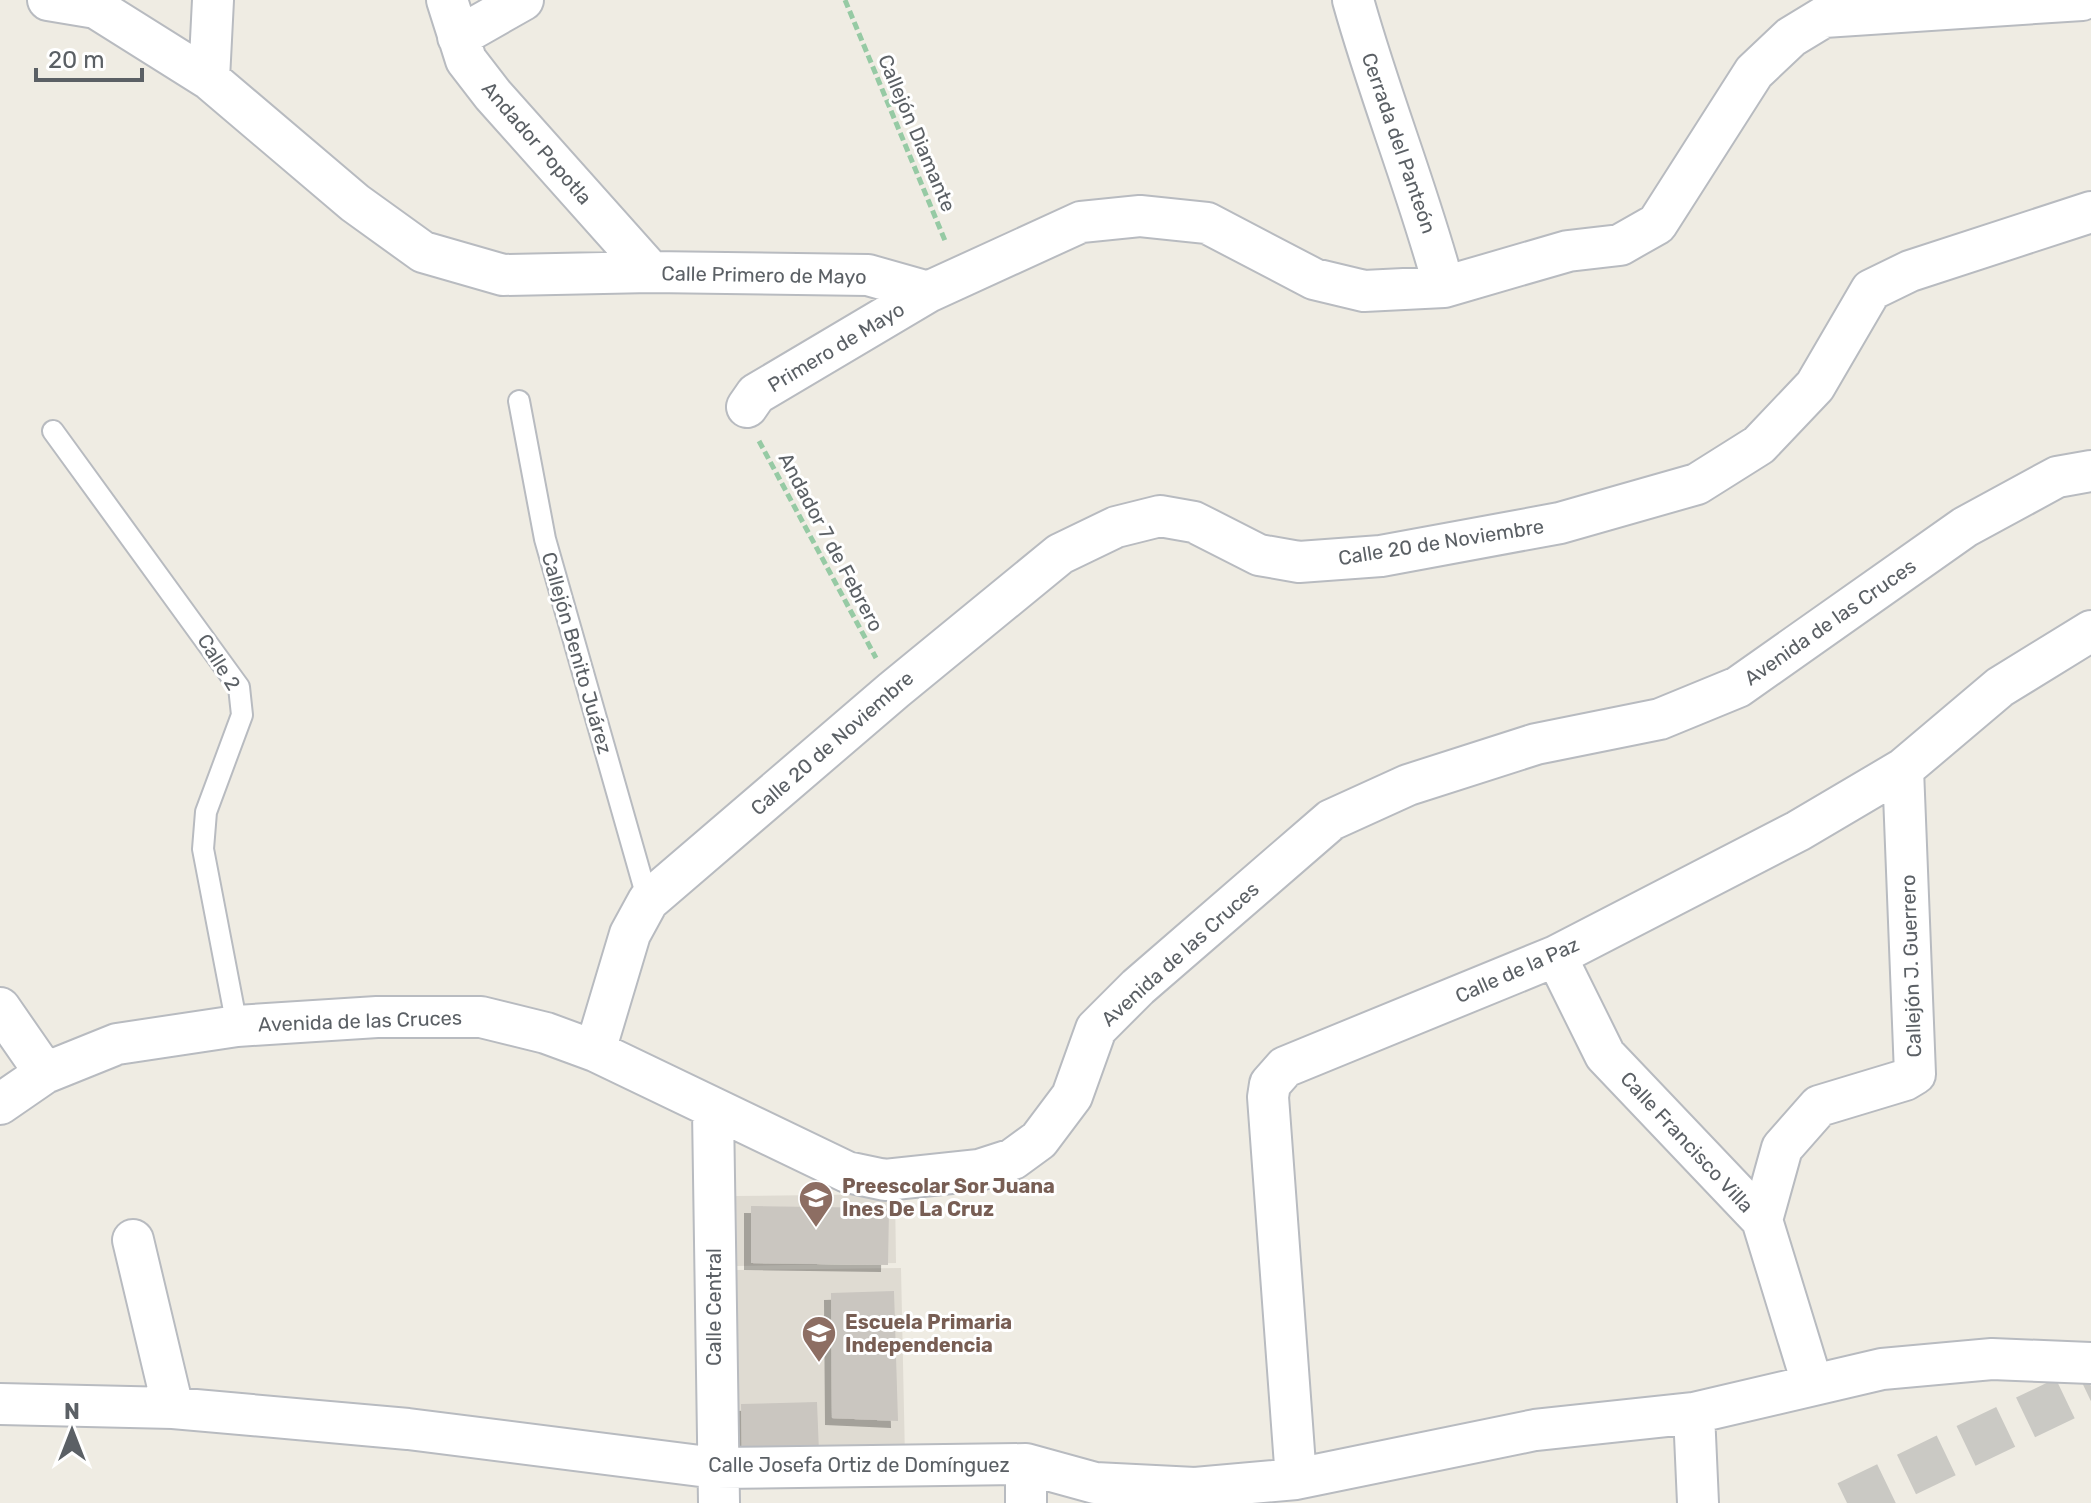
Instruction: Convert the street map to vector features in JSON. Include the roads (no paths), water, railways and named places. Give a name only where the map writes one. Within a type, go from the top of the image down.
[{"type":"street","name":"Calle Primero de Mayo","points":[[48,0],[96,8],[209,79],[355,203],[423,252],[503,275],[651,272],[868,275],[944,285]]},
{"type":"street","points":[[209,79],[213,0]]},
{"type":"street","points":[[453,18],[523,0]]},
{"type":"street","name":"Cerrada del Panteón","points":[[1353,0],[1376,82],[1424,214],[1444,287]]},
{"type":"street","points":[[944,285],[1081,222],[1140,216],[1207,223],[1314,279],[1364,291],[1444,287],[1568,251],[1620,245],[1657,224],[1754,72],[1791,37],[1824,17],[2082,0]]},
{"type":"street","name":"Andador Popotla","points":[[453,18],[466,60],[493,95],[651,272]]},
{"type":"street","name":"Calle 20 de Noviembre","points":[[595,1051],[630,934],[648,901],[894,690],[1060,554],[1116,527],[1160,516],[1194,522],[1259,555],[1299,562],[1381,556],[1560,523],[1697,484],[1759,445],[1815,386],[1871,290],[1910,271],[2091,212]]},
{"type":"street","name":"Primero de Mayo","points":[[747,407],[756,394],[944,285]]},
{"type":"street","name":"Avenida de las Cruces","points":[[0,1104],[45,1073],[117,1044],[237,1026],[377,1017],[481,1017],[546,1033],[595,1051],[713,1111],[847,1172],[885,1180],[979,1170],[1013,1159],[1039,1140],[1072,1096],[1096,1029],[1138,987],[1331,820],[1408,785],[1536,744],[1660,719],[1738,687],[1965,527],[2057,477],[2091,471]]},
{"type":"street","name":"Calle de la Paz","points":[[1296,1479],[1268,1097],[1270,1084],[1285,1067],[1556,956],[1798,831],[1903,769],[2000,687],[2091,631]]},
{"type":"street","name":"Callejón J. Guerrero","points":[[1762,1220],[1782,1148],[1819,1106],[1905,1080],[1915,1074],[1903,769]]},
{"type":"street","name":"Calle Francisco Villa","points":[[1556,956],[1605,1055],[1762,1220],[1812,1383]]},
{"type":"street","points":[[0,1008],[45,1073]]},
{"type":"street","name":"Calle Central","points":[[713,1111],[717,1486]]},
{"type":"street","points":[[133,1240],[173,1408]]},
{"type":"street","name":"Calle Josefa Ortiz de Domínguez","points":[[0,1404],[173,1408],[408,1429],[717,1486],[1109,1484],[1195,1488],[1296,1479],[1535,1430],[1694,1413],[1882,1369],[1992,1359],[2091,1363]]},
{"type":"street","points":[[1694,1413],[1698,1503]]},
{"type":"lane","name":"Callejón Benito Juárez","points":[[519,401],[545,539],[648,901]]},
{"type":"lane","name":"Calle 2","points":[[53,431],[239,687],[242,715],[206,812],[203,849],[237,1026]]},
{"type":"tunnel","points":[[1847,1503],[2091,1386]]},
{"type":"place","name":"Preescolar Sor Juana Ines De La Cruz","points":[[816,1229]]},
{"type":"place","name":"Escuela Primaria Independencia","points":[[819,1364]]}]
